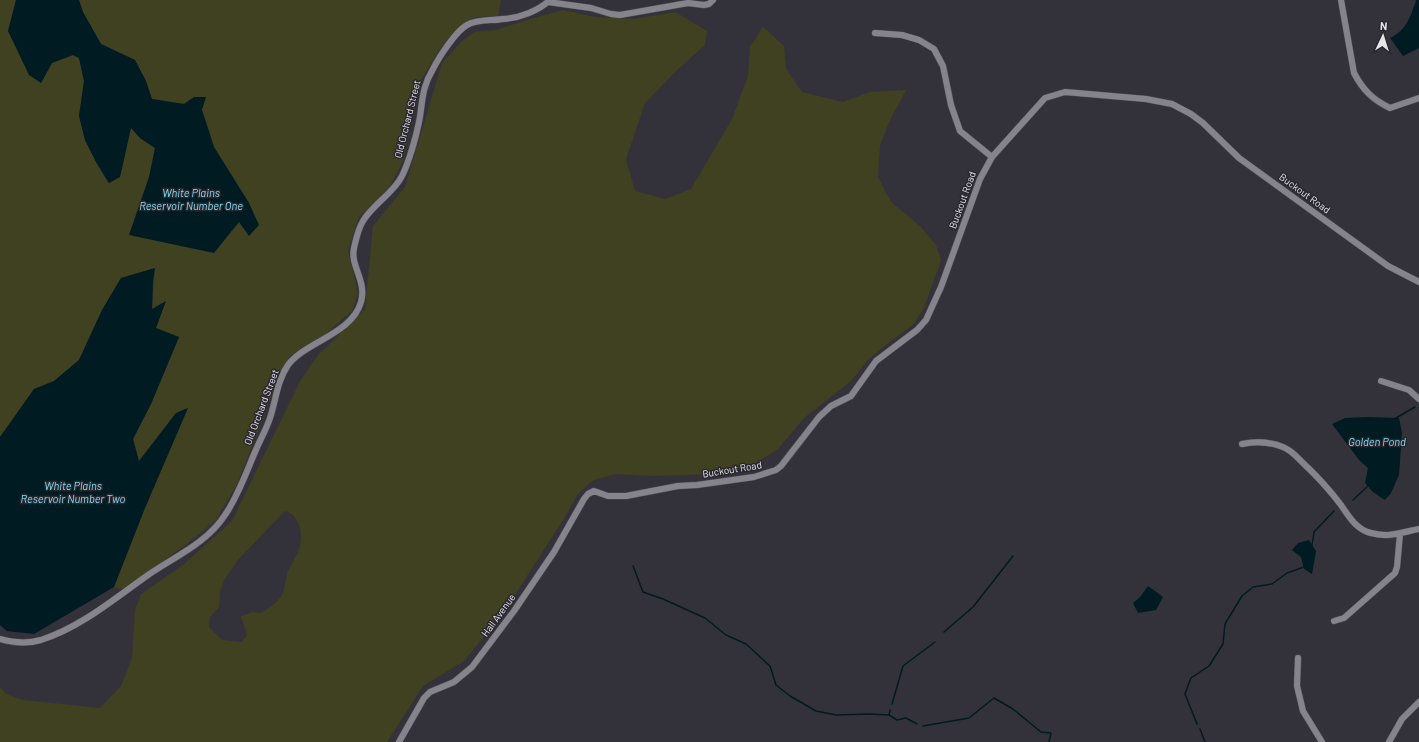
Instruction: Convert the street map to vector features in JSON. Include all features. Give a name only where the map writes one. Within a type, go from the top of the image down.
[{"type":"street","points":[[549,1],[591,8],[611,14],[620,14],[688,3],[704,5],[709,4],[713,0]]},
{"type":"street","points":[[1341,0],[1354,73],[1360,84],[1379,103],[1390,108],[1419,98]]},
{"type":"street","name":"Old Orchard Street","points":[[0,638],[12,642],[28,642],[39,640],[68,629],[191,548],[219,523],[241,485],[266,426],[281,380],[288,365],[301,353],[341,328],[352,317],[361,302],[361,280],[353,252],[360,228],[368,214],[396,187],[402,176],[419,122],[424,88],[432,69],[458,34],[469,24],[476,21],[515,18],[540,8],[549,1]]},
{"type":"street","points":[[875,33],[902,35],[919,40],[934,49],[943,66],[951,105],[960,131],[992,157]]},
{"type":"street","name":"Buckout Road","points":[[603,494],[615,497],[626,496],[678,486],[697,485],[754,477],[776,470],[818,417],[831,406],[850,396],[858,388],[876,361],[917,330],[926,320],[941,287],[980,179],[992,157],[1045,98],[1065,92],[1146,99],[1172,104],[1191,114],[1203,123],[1239,158],[1383,262],[1419,282]]},
{"type":"street","points":[[1381,381],[1409,390],[1419,399]]},
{"type":"street","points":[[1242,444],[1254,442],[1275,444],[1292,452],[1325,485],[1350,519],[1361,529],[1371,534],[1389,536],[1419,529]]},
{"type":"street","name":"Hall Avenue","points":[[399,742],[424,698],[430,692],[454,682],[472,668],[514,611],[554,552],[588,494],[594,491],[603,494]]},
{"type":"street","points":[[1334,620],[1344,618],[1395,573],[1397,567],[1400,534]]},
{"type":"street","points":[[1298,658],[1297,686],[1301,706],[1322,742]]},
{"type":"street","points":[[1389,742],[1402,719],[1419,702]]},
{"type":"green space","points":[[0,0],[16,0],[8,31],[41,83],[52,63],[73,55],[79,58],[84,81],[79,116],[85,140],[108,183],[120,177],[131,127],[140,138],[155,148],[149,177],[249,203],[214,147],[202,110],[194,97],[185,104],[152,99],[146,81],[135,60],[101,44],[83,12],[79,0],[501,0],[498,16],[477,17],[463,23],[439,50],[421,80],[403,161],[389,188],[359,217],[348,250],[358,293],[352,311],[325,334],[290,356],[279,375],[236,486],[216,520],[187,544],[123,589],[114,587],[122,564],[188,408],[176,413],[139,461],[133,439],[151,404],[179,337],[156,328],[165,302],[152,310],[155,268],[121,278],[102,310],[79,360],[54,381],[34,389],[0,437]]},
{"type":"green space","points":[[563,10],[595,17],[633,19],[675,12],[707,31],[705,45],[675,72],[645,103],[626,159],[635,191],[665,199],[691,189],[732,119],[748,76],[750,47],[763,27],[784,46],[786,69],[802,92],[843,102],[870,92],[906,90],[889,122],[880,146],[878,177],[891,202],[921,227],[936,245],[941,260],[924,308],[913,325],[868,360],[851,381],[804,418],[778,449],[752,465],[717,474],[654,476],[615,474],[592,481],[578,494],[565,517],[502,615],[464,661],[423,686],[387,742],[0,742],[0,687],[6,694],[23,700],[100,708],[121,686],[132,658],[135,610],[141,594],[183,565],[232,521],[300,381],[318,355],[365,309],[373,226],[405,187],[442,63],[461,42],[474,32],[495,30]],"holes":[[[285,511],[290,513],[298,522],[301,540],[298,552],[288,571],[282,595],[275,603],[261,613],[253,612],[241,616],[247,636],[241,642],[222,640],[209,627],[210,617],[219,607],[220,592],[224,580],[238,560]]]},
{"type":"water","name":"White Plains Reservoir Number One","points":[[16,0],[79,0],[83,12],[101,44],[135,60],[146,81],[152,99],[184,104],[194,97],[206,97],[202,110],[214,147],[249,203],[259,225],[249,236],[239,222],[214,253],[129,235],[149,177],[155,148],[140,138],[131,128],[120,177],[109,183],[85,140],[79,116],[84,81],[79,58],[73,55],[52,63],[41,83],[29,75],[8,31]]},
{"type":"water","points":[[1415,0],[1419,0],[1419,48],[1403,56],[1390,38],[1396,35],[1404,27],[1412,12],[1416,1]]},
{"type":"water","name":"White Plains Reservoir Number Two","points":[[155,268],[152,309],[166,301],[156,328],[179,337],[151,404],[133,439],[139,461],[176,413],[188,408],[145,508],[114,587],[34,634],[7,631],[0,625],[0,437],[34,389],[54,381],[79,360],[102,310],[121,278]]},
{"type":"water","name":"Golden Pond","points":[[1345,418],[1399,418],[1402,433],[1399,475],[1391,493],[1385,500],[1373,492],[1365,483],[1368,468],[1359,460],[1332,424]]},
{"type":"water","points":[[1309,540],[1316,551],[1312,574],[1304,569],[1301,557],[1292,550],[1298,543]]},
{"type":"water","points":[[1148,586],[1163,597],[1156,610],[1138,613],[1133,603],[1140,597]]},
{"type":"waterway","points":[[1396,418],[1415,407]]},
{"type":"waterway","points":[[1353,500],[1368,486]]},
{"type":"waterway","points":[[1312,545],[1314,532],[1334,511]]},
{"type":"waterway","points":[[944,632],[973,607],[1013,556]]},
{"type":"waterway","points":[[1197,724],[1185,694],[1191,678],[1209,666],[1223,644],[1225,624],[1242,596],[1253,587],[1272,584],[1287,573],[1304,567],[1304,565]]},
{"type":"waterway","points":[[633,566],[643,592],[663,599],[705,618],[726,635],[746,644],[770,666],[776,685],[790,696],[816,711],[836,715],[889,715],[897,720],[906,718],[917,724]]},
{"type":"waterway","points":[[892,704],[903,666],[935,642]]},
{"type":"waterway","points":[[923,726],[969,718],[994,698],[1013,709],[1041,732],[1051,733],[1049,742]]},
{"type":"waterway","points":[[889,715],[890,710]]},
{"type":"waterway","points":[[1200,729],[1205,742]]}]
